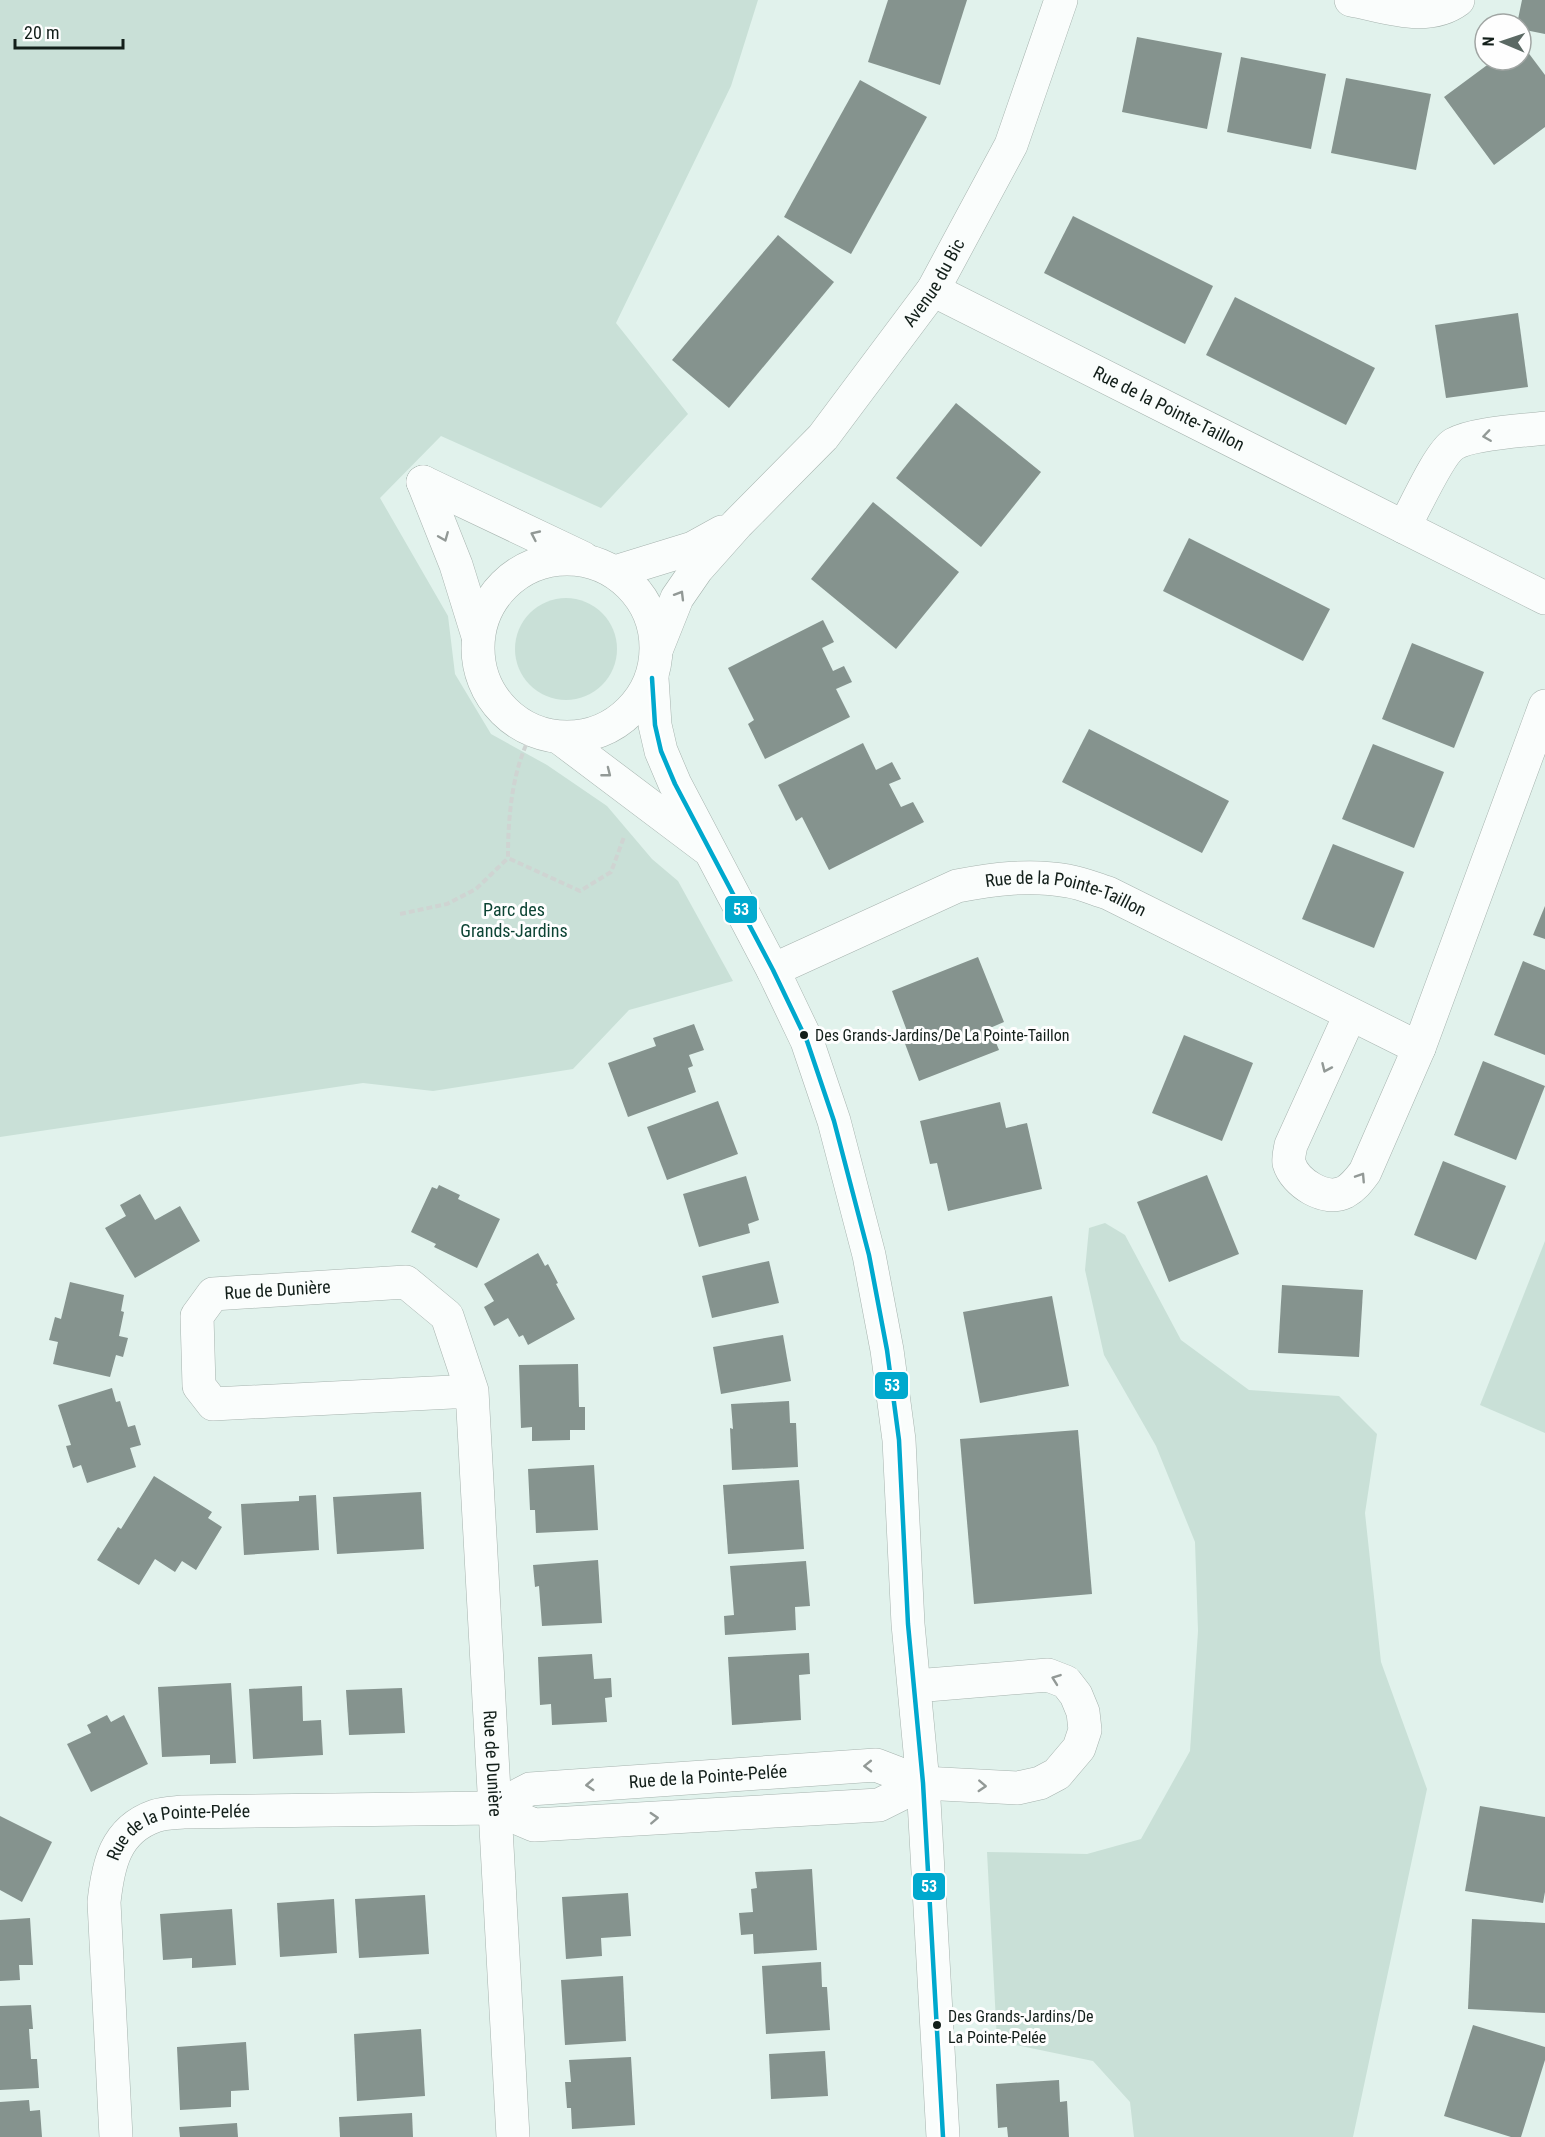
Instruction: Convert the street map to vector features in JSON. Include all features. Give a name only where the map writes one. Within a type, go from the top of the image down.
[{"type":"street","name":"Avenue du Bic","points":[[655,663],[677,598],[697,569],[737,524],[823,437],[933,290],[1011,145],[1061,0]]},
{"type":"street","points":[[1351,0],[1411,11],[1430,12],[1447,8],[1458,0]]},
{"type":"street","name":"Rue de la Pointe-Taillon","points":[[933,290],[1545,598]]},
{"type":"street","points":[[1404,527],[1443,456],[1453,445],[1469,439],[1545,428]]},
{"type":"street","points":[[712,853],[546,734],[507,715],[489,692],[478,665],[478,636],[456,565],[423,482],[601,566],[638,592],[652,619],[655,725],[661,751],[675,784],[712,853],[807,1041],[834,1121],[871,1266],[887,1350],[899,1440],[908,1624],[923,1783],[943,2137]]},
{"type":"street","name":"Avenue du Bic","points":[[601,566],[693,548],[737,524]]},
{"type":"street","points":[[478,636],[487,608],[504,584],[529,566],[558,558],[601,566]]},
{"type":"street","points":[[546,734],[589,735],[616,724],[638,704],[655,663]]},
{"type":"street","points":[[1350,1015],[1291,1145],[1288,1161],[1295,1177],[1307,1186],[1333,1195],[1344,1193],[1356,1184],[1365,1172],[1419,1048],[1545,706]]},
{"type":"street","name":"Rue de la Pointe-Taillon","points":[[772,970],[957,886],[988,880],[1030,877],[1069,881],[1108,893],[1419,1048]]},
{"type":"street","name":"Rue de Dunière","points":[[472,1391],[213,1404],[199,1386],[197,1316],[213,1294],[406,1282],[447,1316],[472,1391],[513,2137]]},
{"type":"street","name":"Rue de la Pointe-Pelée","points":[[116,2137],[104,1902],[107,1874],[115,1849],[132,1829],[155,1816],[183,1812],[494,1808],[530,1789],[876,1765],[923,1783],[1018,1788],[1040,1783],[1057,1774],[1079,1748],[1085,1730],[1083,1712],[1076,1695],[1066,1682],[1048,1675],[915,1686]]},
{"type":"path","points":[[400,914],[447,904],[476,889],[508,858],[508,832],[517,766],[546,734]]},
{"type":"path","points":[[508,858],[580,891],[611,872],[624,837]]},
{"type":"green space","name":"Parc des Grands-Jardins","points":[[0,0],[758,0],[731,86],[616,323],[688,414],[601,508],[441,436],[380,498],[448,616],[455,674],[491,734],[547,765],[607,806],[652,859],[678,881],[733,981],[629,1010],[573,1069],[433,1091],[363,1083],[0,1137]]},
{"type":"green space","points":[[566,598],[585,602],[602,613],[613,630],[617,649],[613,668],[602,685],[585,696],[566,700],[547,696],[530,685],[519,668],[515,649],[519,630],[530,613],[547,602]]},
{"type":"green space","points":[[1105,1223],[1125,1235],[1181,1340],[1249,1390],[1339,1396],[1377,1434],[1365,1513],[1381,1662],[1427,1789],[1353,2137],[1134,2137],[1130,2102],[1093,2061],[997,2041],[987,1852],[1087,1854],[1141,1839],[1190,1751],[1198,1631],[1195,1542],[1156,1446],[1104,1355],[1085,1270],[1089,1228]]},
{"type":"green space","points":[[1545,1241],[1545,1433],[1480,1405]]},
{"type":"building","points":[[888,0],[967,0],[940,85],[868,62]]},
{"type":"building","points":[[1522,0],[1545,0],[1545,34],[1533,32],[1533,12],[1520,12]]},
{"type":"building","points":[[1137,37],[1222,53],[1207,129],[1122,112]]},
{"type":"building","points":[[1241,57],[1326,74],[1311,149],[1227,132]]},
{"type":"building","points":[[1533,59],[1545,75],[1545,127],[1494,165],[1444,97],[1478,72],[1533,72]]},
{"type":"building","points":[[1346,78],[1431,94],[1416,170],[1331,153]]},
{"type":"building","points":[[860,80],[927,117],[851,254],[784,217]]},
{"type":"building","points":[[1073,216],[1213,286],[1185,344],[1044,273]]},
{"type":"building","points":[[778,235],[834,282],[729,408],[672,360]]},
{"type":"building","points":[[1235,297],[1375,368],[1346,425],[1206,355]]},
{"type":"building","points":[[1518,313],[1528,387],[1446,398],[1435,325]]},
{"type":"building","points":[[956,403],[1041,472],[981,547],[896,478]]},
{"type":"building","points":[[873,502],[959,572],[896,649],[811,579]]},
{"type":"building","points":[[1189,538],[1330,609],[1303,661],[1163,591]]},
{"type":"building","points":[[823,620],[834,642],[822,648],[833,671],[844,666],[852,682],[836,689],[850,717],[765,759],[748,724],[754,720],[728,668]]},
{"type":"building","points":[[1412,643],[1484,672],[1454,748],[1382,719]]},
{"type":"building","points":[[1089,729],[1229,801],[1202,853],[1062,782]]},
{"type":"building","points":[[863,743],[876,770],[892,762],[901,779],[889,784],[901,807],[913,802],[924,822],[829,870],[802,817],[796,821],[778,785]]},
{"type":"building","points":[[1373,744],[1444,772],[1414,848],[1342,819]]},
{"type":"building","points":[[1333,844],[1404,872],[1374,948],[1302,919]]},
{"type":"building","points":[[1545,906],[1545,939],[1533,935]]},
{"type":"building","points":[[978,957],[1004,1022],[990,1028],[999,1050],[919,1081],[901,1033],[907,1031],[892,991]]},
{"type":"building","points":[[1523,961],[1545,970],[1545,1055],[1494,1035]]},
{"type":"building","points":[[694,1024],[704,1050],[689,1055],[693,1066],[688,1068],[696,1092],[628,1117],[608,1063],[656,1046],[653,1038]]},
{"type":"building","points":[[1184,1035],[1253,1063],[1222,1141],[1152,1113]]},
{"type":"building","points":[[1483,1061],[1545,1086],[1516,1160],[1454,1135]]},
{"type":"building","points":[[718,1101],[738,1154],[667,1180],[647,1127]]},
{"type":"building","points":[[1000,1102],[1006,1128],[1027,1123],[1042,1189],[948,1211],[937,1163],[930,1164],[920,1121]]},
{"type":"building","points":[[1443,1161],[1506,1186],[1476,1260],[1414,1235]]},
{"type":"building","points":[[1207,1175],[1239,1254],[1169,1282],[1137,1202]]},
{"type":"building","points":[[746,1176],[759,1220],[748,1224],[750,1233],[699,1247],[683,1194]]},
{"type":"building","points":[[439,1185],[460,1195],[458,1199],[500,1219],[477,1268],[434,1247],[436,1244],[411,1232],[432,1187],[437,1189]]},
{"type":"building","points":[[140,1194],[155,1220],[180,1206],[200,1241],[135,1278],[105,1228],[126,1216],[120,1205]]},
{"type":"building","points":[[538,1253],[545,1266],[548,1264],[575,1319],[528,1345],[523,1335],[519,1337],[508,1318],[494,1326],[484,1307],[494,1301],[484,1284]]},
{"type":"building","points":[[769,1261],[779,1303],[712,1318],[702,1276]]},
{"type":"building","points":[[70,1282],[124,1295],[121,1311],[124,1312],[119,1336],[128,1338],[123,1357],[116,1355],[110,1377],[53,1364],[58,1342],[49,1340],[55,1317],[61,1319]]},
{"type":"building","points":[[1282,1285],[1363,1290],[1359,1357],[1278,1353]]},
{"type":"building","points":[[1052,1296],[1069,1386],[980,1403],[963,1312]]},
{"type":"building","points":[[783,1335],[791,1381],[721,1394],[713,1347]]},
{"type":"building","points":[[578,1364],[579,1407],[585,1407],[585,1430],[570,1430],[570,1440],[532,1441],[532,1427],[521,1428],[519,1365]]},
{"type":"building","points":[[112,1388],[116,1402],[120,1401],[128,1427],[135,1425],[141,1445],[130,1448],[136,1467],[87,1483],[81,1465],[73,1468],[66,1446],[71,1445],[58,1405]]},
{"type":"building","points":[[789,1401],[790,1423],[796,1423],[798,1467],[732,1470],[731,1404]]},
{"type":"building","points":[[1078,1430],[1092,1594],[974,1604],[960,1439]]},
{"type":"building","points":[[594,1465],[598,1530],[536,1533],[535,1510],[530,1510],[528,1469]]},
{"type":"building","points":[[154,1476],[212,1512],[208,1518],[222,1527],[196,1570],[182,1561],[175,1572],[155,1559],[139,1585],[97,1560],[118,1527],[121,1529]]},
{"type":"building","points":[[799,1480],[804,1549],[728,1554],[723,1485]]},
{"type":"building","points":[[421,1492],[424,1549],[337,1554],[333,1497]]},
{"type":"building","points":[[316,1495],[319,1550],[244,1555],[241,1504],[299,1501],[299,1496]]},
{"type":"building","points":[[598,1560],[602,1623],[542,1626],[539,1586],[535,1587],[533,1565]]},
{"type":"building","points":[[806,1561],[810,1606],[795,1607],[796,1630],[725,1635],[724,1616],[734,1615],[730,1566]]},
{"type":"building","points":[[809,1653],[810,1674],[799,1675],[801,1720],[732,1725],[728,1657]]},
{"type":"building","points":[[592,1654],[594,1679],[611,1678],[612,1697],[605,1698],[607,1722],[552,1725],[551,1704],[540,1705],[538,1657]]},
{"type":"building","points":[[231,1683],[236,1763],[210,1764],[210,1755],[162,1757],[158,1687]]},
{"type":"building","points":[[302,1686],[303,1721],[321,1720],[323,1755],[253,1759],[249,1689]]},
{"type":"building","points":[[402,1688],[405,1733],[349,1735],[346,1690]]},
{"type":"building","points":[[107,1715],[111,1722],[124,1715],[148,1764],[91,1792],[67,1744],[91,1733],[87,1725]]},
{"type":"building","points":[[1480,1806],[1545,1817],[1543,1903],[1465,1891]]},
{"type":"building","points":[[0,1816],[52,1842],[22,1902],[0,1890]]},
{"type":"building","points":[[812,1869],[817,1950],[754,1954],[753,1934],[741,1935],[739,1913],[753,1912],[751,1889],[757,1888],[755,1872]]},
{"type":"building","points":[[628,1893],[631,1936],[601,1938],[602,1956],[566,1959],[562,1897]]},
{"type":"building","points":[[425,1895],[429,1954],[359,1958],[355,1899]]},
{"type":"building","points":[[334,1899],[337,1953],[280,1957],[277,1903]]},
{"type":"building","points":[[232,1909],[236,1965],[192,1968],[192,1958],[163,1960],[160,1914]]},
{"type":"building","points":[[30,1918],[33,1965],[19,1965],[20,1980],[0,1981],[0,1920]]},
{"type":"building","points":[[1472,1919],[1545,1923],[1545,2013],[1468,2009]]},
{"type":"building","points":[[821,1962],[822,1987],[827,1987],[830,2030],[766,2034],[762,1966]]},
{"type":"building","points":[[623,1976],[626,2041],[565,2045],[561,1980]]},
{"type":"building","points":[[31,2005],[33,2029],[29,2029],[31,2059],[37,2059],[39,2088],[0,2090],[0,2006]]},
{"type":"building","points":[[1473,2025],[1545,2047],[1545,2060],[1521,2137],[1511,2137],[1444,2116]]},
{"type":"building","points":[[421,2029],[425,2096],[357,2101],[354,2034]]},
{"type":"building","points":[[246,2042],[249,2090],[231,2091],[231,2107],[180,2110],[177,2047]]},
{"type":"building","points":[[825,2051],[828,2096],[771,2099],[769,2054]]},
{"type":"building","points":[[631,2057],[635,2125],[572,2129],[571,2108],[567,2108],[565,2082],[571,2082],[569,2060]]},
{"type":"building","points":[[1059,2080],[1060,2102],[1067,2101],[1069,2137],[1008,2137],[1007,2127],[998,2128],[996,2084]]},
{"type":"building","points":[[29,2100],[30,2111],[40,2110],[42,2137],[0,2137],[0,2102]]},
{"type":"building","points":[[412,2113],[413,2137],[340,2137],[339,2117]]},
{"type":"building","points":[[237,2123],[238,2137],[180,2137],[179,2127]]},
{"type":"transit line","name":"53","points":[[652,678],[655,725],[661,751],[675,784],[773,970],[807,1041],[834,1121],[869,1255],[887,1350],[899,1440],[908,1624],[923,1783],[943,2137]]},
{"type":"place","name":"Des Grands-Jardins/De La Pointe-Taillon","points":[[804,1035]]},
{"type":"place","name":"Des Grands-Jardins/De La Pointe-Pelée","points":[[937,2025]]}]
